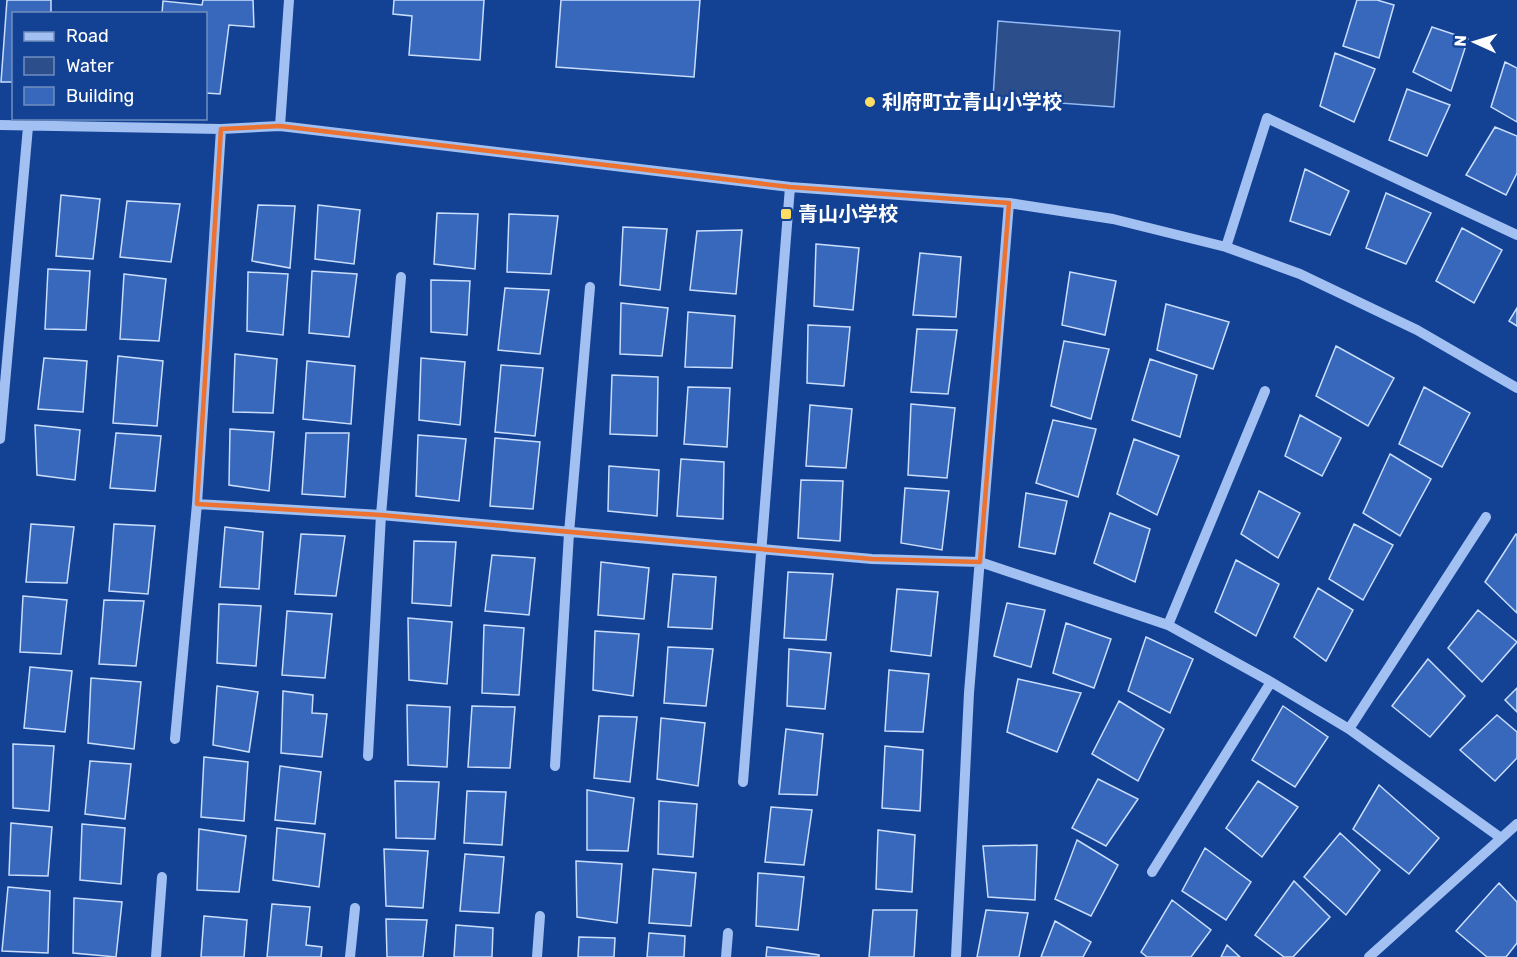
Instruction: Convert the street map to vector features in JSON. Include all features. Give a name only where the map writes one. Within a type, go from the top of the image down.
[{"type":"street","points":[[280,126],[289,0]]},
{"type":"street","points":[[1226,247],[1267,118],[1517,235]]},
{"type":"street","points":[[0,125],[221,129],[280,126],[790,187],[1009,203],[1113,219],[1226,247],[1300,274],[1417,330],[1517,388]]},
{"type":"street","points":[[0,438],[28,127]]},
{"type":"street","points":[[175,739],[197,504],[221,129]]},
{"type":"street","points":[[743,782],[790,187]]},
{"type":"street","points":[[956,957],[969,693],[1009,203]]},
{"type":"street","points":[[368,756],[381,515],[401,277]]},
{"type":"street","points":[[555,766],[570,533],[590,287]]},
{"type":"street","points":[[1168,624],[1265,391]]},
{"type":"street","points":[[197,504],[381,515],[872,559],[980,562],[1168,624],[1349,729],[1501,838]]},
{"type":"street","points":[[1349,729],[1486,517]]},
{"type":"street","points":[[1152,872],[1271,682]]},
{"type":"street","points":[[1369,957],[1517,824]]},
{"type":"street","points":[[156,957],[162,878]]},
{"type":"street","points":[[350,957],[355,908]]},
{"type":"street","points":[[537,957],[540,916]]},
{"type":"street","points":[[726,957],[728,933]]},
{"type":"highlighted area","points":[[280,126],[790,187],[1009,203],[980,562],[872,559],[381,515],[197,504],[221,129]]},
{"type":"water","points":[[998,21],[1120,31],[1114,107],[993,98]]},
{"type":"building","points":[[7,0],[51,0],[51,12],[12,12],[12,82],[1,82]]},
{"type":"building","points":[[203,0],[253,0],[254,27],[229,25],[220,94],[207,93],[207,12],[162,12],[163,1],[202,5]]},
{"type":"building","points":[[394,0],[484,0],[480,60],[409,55],[412,16],[393,14]]},
{"type":"building","points":[[561,0],[700,0],[694,77],[556,67]]},
{"type":"building","points":[[1357,0],[1377,0],[1394,5],[1379,58],[1343,46]]},
{"type":"building","points":[[1432,27],[1468,39],[1451,91],[1413,72]]},
{"type":"building","points":[[1335,53],[1375,69],[1354,122],[1320,106]]},
{"type":"building","points":[[1505,62],[1517,68],[1517,122],[1491,107]]},
{"type":"building","points":[[1407,89],[1450,105],[1427,156],[1389,140]]},
{"type":"building","points":[[1495,127],[1517,136],[1517,173],[1506,195],[1466,175]]},
{"type":"building","points":[[1305,169],[1349,191],[1330,235],[1290,221]]},
{"type":"building","points":[[1386,193],[1431,213],[1406,264],[1366,248]]},
{"type":"building","points":[[61,195],[100,199],[93,259],[56,256]]},
{"type":"building","points":[[127,201],[180,204],[171,262],[120,257]]},
{"type":"building","points":[[258,205],[295,206],[290,268],[252,261]]},
{"type":"building","points":[[318,205],[360,210],[354,264],[315,259]]},
{"type":"building","points":[[437,213],[478,214],[475,269],[434,264]]},
{"type":"building","points":[[509,214],[558,216],[551,274],[507,272]]},
{"type":"building","points":[[623,227],[667,229],[660,290],[620,285]]},
{"type":"building","points":[[1462,228],[1502,250],[1474,303],[1436,281]]},
{"type":"building","points":[[742,230],[736,294],[690,290],[697,231]]},
{"type":"building","points":[[816,244],[859,248],[853,310],[814,306]]},
{"type":"building","points":[[920,253],[961,257],[956,317],[913,315]]},
{"type":"building","points":[[48,269],[90,271],[86,330],[45,329]]},
{"type":"building","points":[[312,271],[357,274],[349,337],[309,333]]},
{"type":"building","points":[[248,272],[288,274],[283,335],[247,331]]},
{"type":"building","points":[[1070,272],[1116,281],[1105,335],[1062,325]]},
{"type":"building","points":[[124,274],[166,279],[159,341],[120,339]]},
{"type":"building","points":[[431,280],[470,281],[467,335],[431,332]]},
{"type":"building","points":[[505,288],[549,290],[540,354],[498,350]]},
{"type":"building","points":[[621,303],[668,308],[662,356],[620,354]]},
{"type":"building","points":[[1166,304],[1229,322],[1213,369],[1157,350]]},
{"type":"building","points":[[1517,308],[1517,326],[1509,321]]},
{"type":"building","points":[[688,312],[735,316],[732,368],[685,367]]},
{"type":"building","points":[[808,325],[850,327],[844,386],[807,383]]},
{"type":"building","points":[[917,329],[957,330],[948,394],[911,392]]},
{"type":"building","points":[[1064,341],[1109,349],[1091,419],[1051,406]]},
{"type":"building","points":[[1336,346],[1394,378],[1368,426],[1316,396]]},
{"type":"building","points":[[235,354],[277,359],[273,413],[233,412]]},
{"type":"building","points":[[118,356],[163,361],[157,426],[113,423]]},
{"type":"building","points":[[44,358],[87,361],[83,412],[38,409]]},
{"type":"building","points":[[421,358],[465,362],[460,425],[419,420]]},
{"type":"building","points":[[1150,359],[1197,375],[1180,437],[1132,420]]},
{"type":"building","points":[[307,361],[355,366],[351,424],[303,419]]},
{"type":"building","points":[[501,365],[543,368],[535,436],[495,432]]},
{"type":"building","points":[[612,375],[658,377],[657,436],[610,434]]},
{"type":"building","points":[[688,387],[730,388],[727,447],[684,444]]},
{"type":"building","points":[[1424,387],[1470,413],[1442,467],[1399,444]]},
{"type":"building","points":[[911,404],[955,408],[947,478],[908,475]]},
{"type":"building","points":[[810,405],[852,409],[846,468],[806,466]]},
{"type":"building","points":[[1300,415],[1341,438],[1322,476],[1285,456]]},
{"type":"building","points":[[1053,420],[1096,429],[1078,497],[1036,483]]},
{"type":"building","points":[[35,425],[80,430],[75,480],[37,475]]},
{"type":"building","points":[[230,429],[274,432],[269,491],[229,485]]},
{"type":"building","points":[[116,433],[161,436],[155,491],[110,488]]},
{"type":"building","points":[[306,433],[349,433],[345,497],[302,494]]},
{"type":"building","points":[[418,435],[466,439],[459,501],[416,496]]},
{"type":"building","points":[[495,438],[540,442],[533,509],[490,506]]},
{"type":"building","points":[[1134,439],[1179,456],[1157,515],[1117,494]]},
{"type":"building","points":[[1390,454],[1431,479],[1400,536],[1363,513]]},
{"type":"building","points":[[681,459],[724,462],[723,519],[677,516]]},
{"type":"building","points":[[609,466],[659,470],[657,516],[608,511]]},
{"type":"building","points":[[801,480],[843,481],[840,541],[798,538]]},
{"type":"building","points":[[905,488],[949,491],[942,550],[901,543]]},
{"type":"building","points":[[1259,491],[1300,513],[1278,558],[1241,534]]},
{"type":"building","points":[[1026,493],[1067,501],[1055,554],[1019,547]]},
{"type":"building","points":[[1110,513],[1150,529],[1135,582],[1094,563]]},
{"type":"building","points":[[31,524],[74,527],[67,583],[26,582]]},
{"type":"building","points":[[114,524],[155,526],[148,594],[109,591]]},
{"type":"building","points":[[1354,524],[1393,545],[1363,600],[1329,579]]},
{"type":"building","points":[[225,527],[263,532],[259,589],[220,587]]},
{"type":"building","points":[[301,534],[345,536],[336,596],[295,594]]},
{"type":"building","points":[[1517,535],[1517,613],[1485,582]]},
{"type":"building","points":[[414,541],[456,542],[451,606],[412,603]]},
{"type":"building","points":[[492,555],[535,558],[529,615],[485,611]]},
{"type":"building","points":[[1236,560],[1279,584],[1256,636],[1215,612]]},
{"type":"building","points":[[601,562],[649,568],[644,619],[598,615]]},
{"type":"building","points":[[788,572],[833,574],[826,640],[784,638]]},
{"type":"building","points":[[673,574],[716,577],[712,629],[668,627]]},
{"type":"building","points":[[1318,588],[1353,610],[1326,661],[1294,637]]},
{"type":"building","points":[[897,589],[938,592],[931,656],[891,651]]},
{"type":"building","points":[[23,596],[67,600],[61,654],[20,652]]},
{"type":"building","points":[[104,600],[144,601],[136,666],[99,664]]},
{"type":"building","points":[[1007,603],[1045,610],[1031,667],[994,656]]},
{"type":"building","points":[[219,604],[261,606],[256,666],[217,663]]},
{"type":"building","points":[[1478,610],[1517,642],[1482,682],[1448,648]]},
{"type":"building","points":[[287,611],[332,614],[325,678],[282,675]]},
{"type":"building","points":[[408,618],[452,622],[447,684],[409,680]]},
{"type":"building","points":[[1066,623],[1111,639],[1094,688],[1053,673]]},
{"type":"building","points":[[484,625],[524,628],[519,695],[482,693]]},
{"type":"building","points":[[595,631],[639,634],[633,696],[593,690]]},
{"type":"building","points":[[1146,637],[1193,659],[1170,713],[1128,691]]},
{"type":"building","points":[[668,647],[713,649],[706,706],[664,703]]},
{"type":"building","points":[[789,649],[831,653],[825,709],[787,706]]},
{"type":"building","points":[[1428,659],[1465,696],[1430,737],[1392,706]]},
{"type":"building","points":[[30,667],[72,671],[65,732],[24,728]]},
{"type":"building","points":[[889,670],[929,674],[923,732],[885,731]]},
{"type":"building","points":[[91,678],[141,682],[134,749],[88,743]]},
{"type":"building","points":[[1018,679],[1081,693],[1057,752],[1007,732]]},
{"type":"building","points":[[217,686],[258,692],[249,752],[213,745]]},
{"type":"building","points":[[1517,688],[1517,712],[1505,700]]},
{"type":"building","points":[[283,691],[313,695],[312,713],[327,714],[322,757],[281,753]]},
{"type":"building","points":[[1119,701],[1164,729],[1138,781],[1092,754]]},
{"type":"building","points":[[407,705],[450,707],[447,767],[408,765]]},
{"type":"building","points":[[472,706],[515,707],[510,768],[468,767]]},
{"type":"building","points":[[1283,706],[1328,737],[1295,787],[1252,760]]},
{"type":"building","points":[[1497,715],[1517,732],[1517,758],[1495,781],[1460,750]]},
{"type":"building","points":[[599,716],[637,717],[630,782],[594,778]]},
{"type":"building","points":[[661,718],[705,723],[698,786],[657,779]]},
{"type":"building","points":[[786,729],[823,734],[817,795],[779,794]]},
{"type":"building","points":[[13,744],[54,746],[49,811],[13,808]]},
{"type":"building","points":[[885,746],[923,750],[920,811],[882,808]]},
{"type":"building","points":[[204,757],[248,762],[244,821],[201,817]]},
{"type":"building","points":[[90,761],[131,764],[125,819],[85,814]]},
{"type":"building","points":[[280,766],[321,772],[315,824],[275,820]]},
{"type":"building","points":[[1098,779],[1138,799],[1106,846],[1072,828]]},
{"type":"building","points":[[395,781],[439,782],[435,839],[396,838]]},
{"type":"building","points":[[1258,781],[1298,807],[1262,857],[1226,828]]},
{"type":"building","points":[[1379,785],[1439,838],[1409,874],[1353,829]]},
{"type":"building","points":[[587,790],[634,798],[628,851],[587,850]]},
{"type":"building","points":[[467,791],[506,792],[502,845],[464,843]]},
{"type":"building","points":[[659,801],[697,804],[693,857],[658,854]]},
{"type":"building","points":[[771,807],[812,810],[804,865],[765,862]]},
{"type":"building","points":[[11,823],[52,827],[48,876],[9,875]]},
{"type":"building","points":[[82,824],[125,828],[121,884],[80,880]]},
{"type":"building","points":[[277,828],[325,834],[319,887],[273,880]]},
{"type":"building","points":[[199,829],[246,836],[239,892],[197,890]]},
{"type":"building","points":[[878,830],[915,835],[912,892],[876,889]]},
{"type":"building","points":[[1340,833],[1380,870],[1346,915],[1304,877]]},
{"type":"building","points":[[1077,840],[1118,865],[1091,916],[1055,899]]},
{"type":"building","points":[[1037,845],[1035,900],[988,897],[983,846]]},
{"type":"building","points":[[1205,848],[1251,882],[1226,920],[1182,891]]},
{"type":"building","points":[[384,849],[428,851],[423,908],[386,906]]},
{"type":"building","points":[[465,854],[504,857],[499,913],[460,911]]},
{"type":"building","points":[[576,861],[622,864],[617,923],[577,917]]},
{"type":"building","points":[[653,869],[696,873],[691,926],[649,923]]},
{"type":"building","points":[[758,873],[804,877],[798,930],[756,926]]},
{"type":"building","points":[[1294,881],[1330,917],[1293,957],[1284,957],[1255,935]]},
{"type":"building","points":[[1499,883],[1517,902],[1517,943],[1506,957],[1487,957],[1456,931]]},
{"type":"building","points":[[8,887],[50,891],[48,953],[2,951]]},
{"type":"building","points":[[74,898],[122,902],[116,957],[73,953]]},
{"type":"building","points":[[1172,900],[1211,930],[1191,957],[1147,957],[1141,952]]},
{"type":"building","points":[[272,904],[310,907],[306,945],[322,947],[321,957],[267,957]]},
{"type":"building","points":[[873,910],[917,910],[914,957],[869,957]]},
{"type":"building","points":[[986,910],[1028,913],[1019,957],[977,957]]},
{"type":"building","points":[[204,916],[247,920],[244,957],[201,957]]},
{"type":"building","points":[[386,919],[427,920],[423,957],[387,957]]},
{"type":"building","points":[[1055,921],[1091,942],[1083,957],[1041,957]]},
{"type":"building","points":[[456,925],[493,928],[492,957],[454,957]]},
{"type":"building","points":[[649,933],[685,936],[684,957],[647,957]]},
{"type":"building","points":[[579,937],[615,938],[614,957],[578,957]]},
{"type":"building","points":[[1227,945],[1240,957],[1221,957]]},
{"type":"building","points":[[767,947],[819,955],[819,957],[766,957]]},
{"type":"place","name":"利府町立青山小学校","points":[[870,102]]},
{"type":"place","name":"青山小学校","points":[[786,214]]}]
